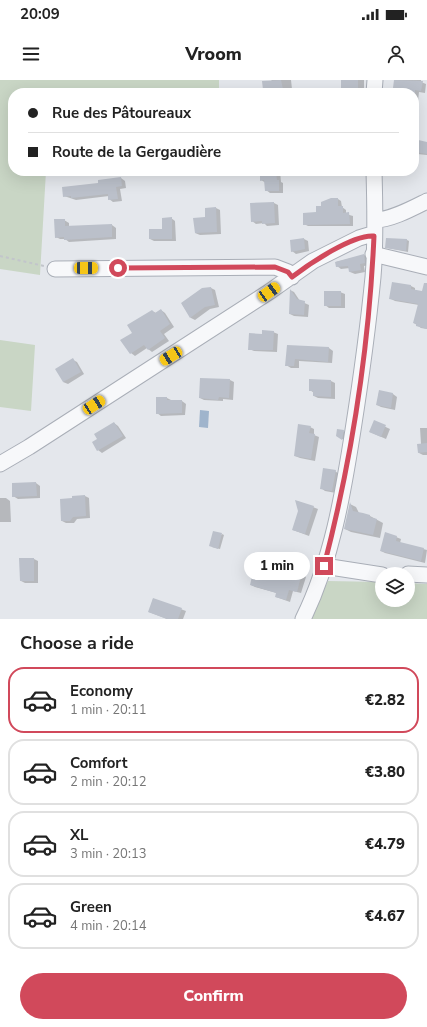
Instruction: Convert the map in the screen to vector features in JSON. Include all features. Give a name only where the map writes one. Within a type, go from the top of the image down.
[{"type":"street","points":[[303,619],[324,566],[340,503],[350,446],[367,332],[373,275],[375,220],[374,176]]},
{"type":"street","points":[[375,220],[380,220],[395,215],[427,201]]},
{"type":"street","points":[[0,464],[29,447],[292,277],[313,261],[334,249],[359,238],[369,235],[374,236]]},
{"type":"street","points":[[373,254],[427,267]]},
{"type":"street","points":[[55,268],[275,267],[288,272],[292,277]]},
{"type":"street","points":[[324,566],[375,573]]},
{"type":"street","points":[[415,574],[427,575]]},
{"type":"path","points":[[0,256],[16,258],[55,268]]},
{"type":"green space","points":[[0,80],[219,80],[219,88],[8,88],[8,176],[46,176],[40,275],[0,269]]},
{"type":"green space","points":[[0,340],[35,345],[31,411],[0,407]]},
{"type":"green space","points":[[328,581],[375,582],[375,607],[415,607],[415,583],[427,584],[427,619],[309,619]]},
{"type":"water","points":[[200,410],[209,411],[208,428],[199,427]]},
{"type":"building","points":[[281,80],[283,88],[263,88],[262,81]]},
{"type":"building","points":[[341,80],[358,80],[358,88],[341,88]]},
{"type":"building","points":[[394,80],[423,81],[421,91],[419,91],[419,88],[393,88]]},
{"type":"building","points":[[419,140],[427,142],[427,154],[419,153]]},
{"type":"building","points":[[260,176],[277,176],[277,180],[279,180],[279,191],[265,191],[264,180],[260,181]]},
{"type":"building","points":[[121,177],[122,186],[116,187],[118,199],[108,200],[108,194],[71,198],[71,196],[63,197],[62,187],[98,183],[98,180]]},
{"type":"building","points":[[331,198],[338,198],[338,206],[343,206],[343,213],[349,212],[350,224],[303,225],[303,213],[316,212],[316,206],[321,206],[321,202]]},
{"type":"building","points":[[274,202],[275,223],[262,224],[262,221],[251,222],[250,203]]},
{"type":"building","points":[[216,207],[217,232],[195,233],[193,218],[205,217],[205,208]]},
{"type":"building","points":[[172,217],[172,239],[149,239],[149,229],[162,229],[162,218]]},
{"type":"building","points":[[54,219],[65,219],[65,226],[112,224],[112,237],[64,240],[64,237],[55,238]]},
{"type":"building","points":[[304,238],[305,249],[291,252],[290,240]]},
{"type":"building","points":[[386,238],[407,239],[406,251],[385,248]]},
{"type":"building","points":[[364,254],[365,263],[360,264],[361,270],[349,272],[348,266],[336,267],[335,262]]},
{"type":"building","points":[[392,282],[411,285],[411,289],[422,291],[424,283],[427,283],[427,329],[416,326],[416,324],[413,323],[418,304],[389,299]]},
{"type":"building","points":[[211,287],[215,305],[205,307],[190,318],[181,303],[202,288]]},
{"type":"building","points":[[290,289],[297,299],[305,301],[304,315],[289,314]]},
{"type":"building","points":[[324,291],[341,291],[341,306],[324,306]]},
{"type":"building","points":[[161,309],[170,324],[160,331],[165,338],[148,350],[144,345],[130,354],[120,340],[132,333],[127,325],[152,310],[155,313]]},
{"type":"building","points":[[262,330],[274,331],[273,350],[248,350],[249,333],[262,334]]},
{"type":"building","points":[[287,345],[329,347],[328,362],[295,359],[294,366],[285,366]]},
{"type":"building","points":[[73,358],[81,372],[63,382],[55,369]]},
{"type":"building","points":[[200,378],[230,379],[229,398],[219,397],[218,400],[199,398]]},
{"type":"building","points":[[309,379],[331,380],[331,397],[313,396],[313,391],[309,391]]},
{"type":"building","points":[[379,390],[393,393],[391,408],[376,405]]},
{"type":"building","points":[[156,397],[167,397],[167,400],[182,400],[182,413],[156,414]]},
{"type":"building","points":[[374,420],[386,425],[381,437],[369,432]]},
{"type":"building","points":[[114,422],[123,436],[97,451],[92,442],[97,439],[94,434]]},
{"type":"building","points":[[298,424],[311,426],[309,433],[315,434],[311,459],[294,456]]},
{"type":"building","points":[[337,429],[344,430],[342,440],[336,436]]},
{"type":"building","points":[[427,443],[427,452],[418,453],[417,444]]},
{"type":"building","points":[[323,468],[336,470],[332,491],[320,489]]},
{"type":"building","points":[[36,482],[37,496],[12,497],[12,483]]},
{"type":"building","points":[[85,495],[86,516],[73,517],[70,521],[61,521],[60,499]]},
{"type":"building","points":[[295,500],[314,506],[305,534],[292,530],[298,511]]},
{"type":"building","points":[[350,502],[353,511],[370,515],[370,517],[377,519],[373,535],[344,529]]},
{"type":"building","points":[[213,531],[222,533],[218,549],[209,546]]},
{"type":"building","points":[[385,532],[397,536],[396,541],[424,548],[421,561],[380,551]]},
{"type":"building","points":[[19,558],[34,558],[34,581],[20,581]]},
{"type":"building","points":[[273,566],[302,573],[297,592],[289,590],[286,600],[275,597],[276,593],[250,585],[253,572],[270,576]]},
{"type":"building","points":[[153,598],[182,608],[178,619],[167,619],[148,612]]},
{"type":"route","points":[[118,268],[275,267],[288,272],[292,277],[313,261],[334,249],[359,238],[369,235],[374,236],[373,275],[360,382],[340,503],[324,566]]}]
